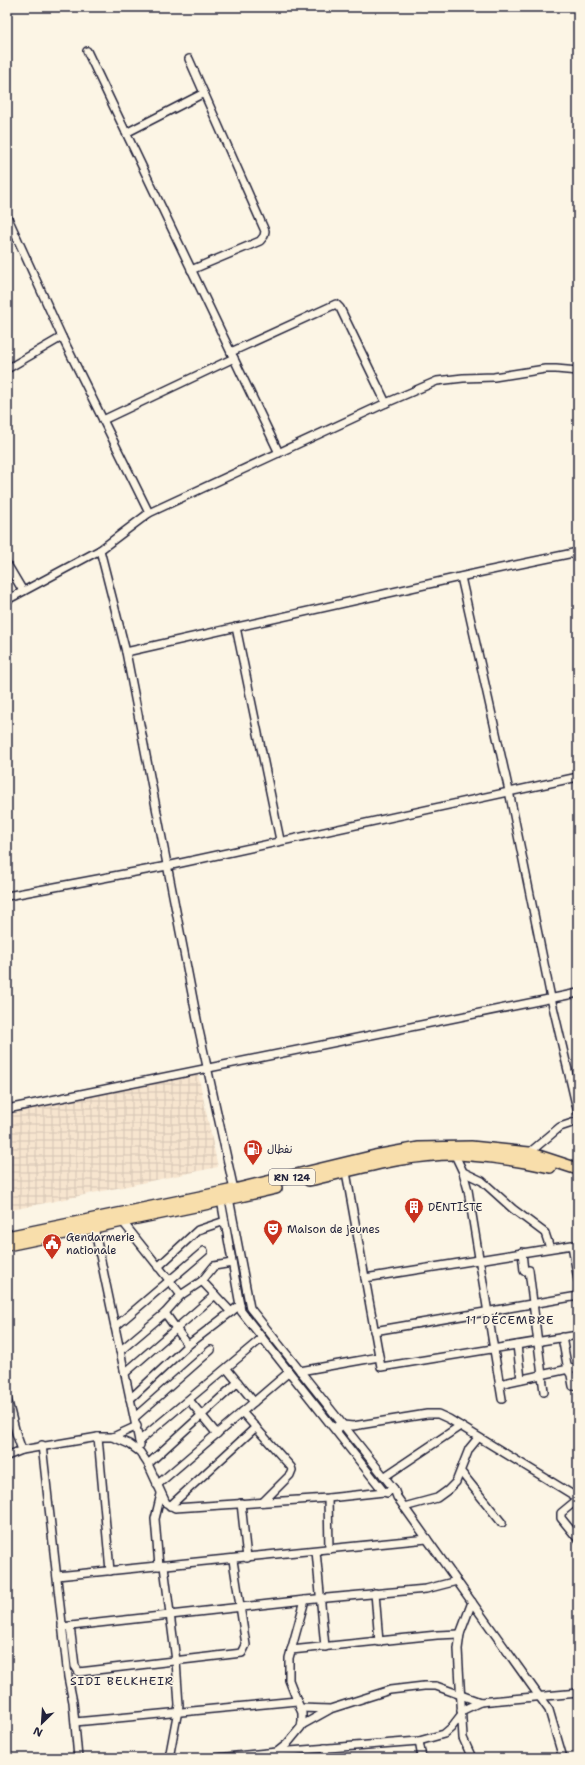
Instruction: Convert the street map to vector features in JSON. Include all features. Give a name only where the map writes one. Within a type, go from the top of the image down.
[{"type":"main road","name":"RN 124","points":[[7,1245],[122,1221],[228,1196],[375,1156],[419,1148],[472,1147],[512,1155],[578,1176]]},
{"type":"main road","name":"RN 124","points":[[7,1237],[228,1196],[395,1161],[455,1154],[512,1155],[529,1153],[578,1169]]},
{"type":"street","points":[[87,51],[279,453]]},
{"type":"street","points":[[189,59],[265,231],[264,236],[260,241],[191,270]]},
{"type":"street","points":[[126,133],[204,93]]},
{"type":"street","points":[[7,216],[62,337],[149,513]]},
{"type":"street","points":[[103,420],[336,304],[340,308],[386,403]]},
{"type":"street","points":[[7,370],[62,337]]},
{"type":"street","points":[[7,600],[100,550],[149,513],[386,403],[437,381],[494,377],[545,369],[578,371]]},
{"type":"street","points":[[100,550],[126,652],[208,1068],[228,1196],[250,1308],[300,1371],[384,1492],[397,1497]]},
{"type":"street","points":[[126,652],[578,552]]},
{"type":"street","points":[[7,564],[23,591]]},
{"type":"street","points":[[461,577],[509,790],[551,998],[578,1113]]},
{"type":"street","points":[[236,627],[280,840]]},
{"type":"street","points":[[7,896],[167,866],[509,790],[578,777]]},
{"type":"street","points":[[7,1109],[578,993]]},
{"type":"street","points":[[529,1153],[560,1127],[578,1121]]},
{"type":"street","points":[[455,1154],[464,1172],[468,1190],[478,1259],[502,1399]]},
{"type":"street","points":[[346,1172],[381,1367],[578,1335]]},
{"type":"street","points":[[464,1172],[482,1181],[513,1209],[545,1233],[550,1248]]},
{"type":"street","points":[[228,1196],[225,1221],[241,1311],[289,1372],[394,1489],[397,1497],[548,1710],[564,1758]]},
{"type":"street","points":[[122,1221],[181,1295]]},
{"type":"street","points":[[158,1267],[198,1230],[225,1221]]},
{"type":"street","points":[[94,1227],[137,1426],[140,1441],[140,1452]]},
{"type":"street","points":[[364,1278],[572,1245],[578,1280]]},
{"type":"street","points":[[115,1327],[204,1250]]},
{"type":"street","points":[[522,1252],[524,1270],[529,1270],[544,1392]]},
{"type":"street","points":[[120,1351],[165,1313],[181,1295],[202,1281],[214,1266],[232,1263]]},
{"type":"street","points":[[202,1281],[231,1312]]},
{"type":"street","points":[[125,1374],[215,1295]]},
{"type":"street","points":[[374,1331],[487,1310],[578,1296]]},
{"type":"street","points":[[130,1399],[188,1345],[240,1305]]},
{"type":"street","points":[[165,1313],[188,1345]]},
{"type":"street","points":[[140,1441],[262,1338]]},
{"type":"street","points":[[562,1338],[568,1370],[571,1375],[573,1386]]},
{"type":"street","points":[[517,1345],[521,1379]]},
{"type":"street","points":[[135,1418],[211,1350]]},
{"type":"street","points":[[300,1371],[379,1357]]},
{"type":"street","points":[[499,1384],[578,1367]]},
{"type":"street","points":[[227,1369],[254,1402]]},
{"type":"street","points":[[157,1485],[289,1372]]},
{"type":"street","points":[[148,1464],[238,1382]]},
{"type":"street","points":[[7,1398],[9,1413],[22,1450]]},
{"type":"street","points":[[189,1400],[216,1434]]},
{"type":"street","points":[[242,1412],[291,1467],[292,1470],[290,1474],[263,1502]]},
{"type":"street","points":[[339,1426],[353,1426],[427,1414],[438,1414],[578,1498],[561,1514],[561,1518],[578,1539]]},
{"type":"street","points":[[113,1437],[137,1426]]},
{"type":"street","points":[[384,1477],[460,1426]]},
{"type":"street","points":[[170,1506],[256,1427]]},
{"type":"street","points":[[7,1456],[22,1450],[42,1445],[98,1437],[113,1437],[129,1444],[140,1452],[148,1464],[166,1503],[175,1508],[328,1498],[384,1492],[394,1489]]},
{"type":"street","points":[[98,1437],[110,1571]]},
{"type":"street","points":[[404,1507],[437,1498],[456,1482],[469,1449],[478,1438]]},
{"type":"street","points":[[42,1445],[57,1576],[66,1627],[75,1666],[79,1672],[242,1653],[246,1645],[233,1560]]},
{"type":"street","points":[[461,1472],[502,1523]]},
{"type":"street","points":[[161,1494],[155,1519],[171,1615],[179,1705],[169,1758]]},
{"type":"street","points":[[328,1498],[329,1549]]},
{"type":"street","points":[[241,1503],[247,1558]]},
{"type":"street","points":[[57,1576],[233,1560],[427,1539]]},
{"type":"street","points":[[316,1551],[325,1647]]},
{"type":"street","points":[[66,1627],[321,1598],[426,1589],[457,1581]]},
{"type":"street","points":[[376,1593],[379,1642]]},
{"type":"street","points":[[302,1725],[302,1713],[289,1680],[289,1658],[305,1600]]},
{"type":"street","points":[[472,1602],[460,1634],[458,1649],[463,1738],[472,1758]]},
{"type":"street","points":[[66,1627],[78,1758]]},
{"type":"street","points":[[291,1650],[460,1634]]},
{"type":"street","points":[[277,1752],[287,1744],[302,1725],[330,1709],[390,1690],[436,1686],[480,1702]]},
{"type":"street","points":[[216,1758],[419,1741],[444,1734],[451,1728],[461,1713],[480,1702],[578,1693]]},
{"type":"street","points":[[74,1722],[178,1712],[298,1704],[330,1709]]},
{"type":"street","points":[[419,1741],[422,1758]]},
{"type":"street","points":[[325,1748],[326,1758]]},
{"type":"shaded area","points":[[198,1074],[218,1167],[7,1211],[7,1114]]},
{"type":"place","name":"نفطال","points":[[253,1166]]},
{"type":"place","name":"DENTISTE","points":[[414,1224]]},
{"type":"place","name":"Maison de jeunes","points":[[273,1246]]},
{"type":"place","name":"Gendarmerie nationale","points":[[52,1260]]},
{"type":"district","name":"11 DÉCEMBRE","points":[[510,1320]]},
{"type":"district","name":"SIDI BELKHEIR","points":[[122,1681]]}]
